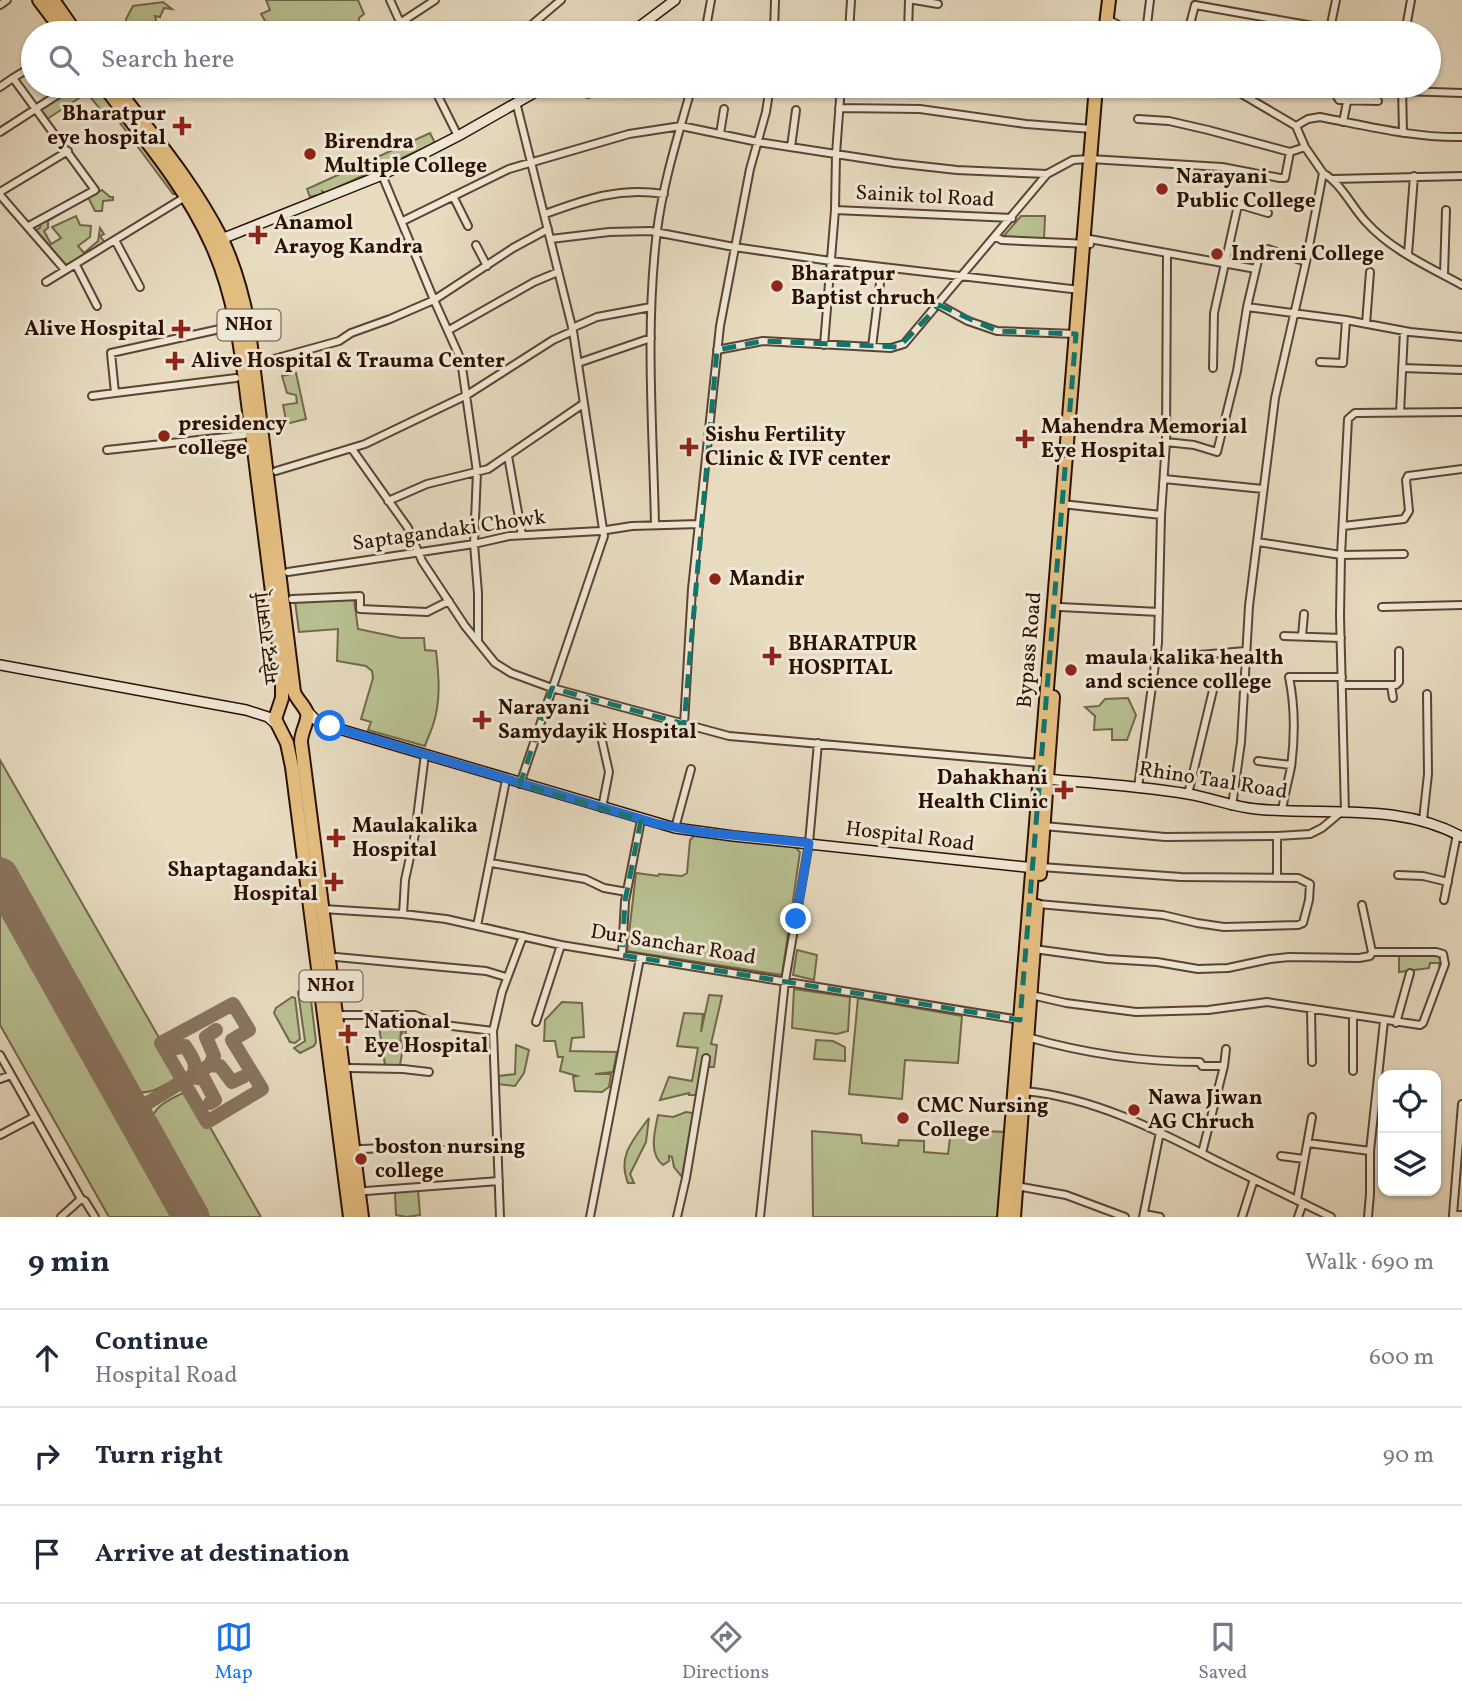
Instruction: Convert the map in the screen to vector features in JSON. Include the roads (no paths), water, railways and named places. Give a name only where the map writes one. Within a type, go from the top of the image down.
[{"type":"highway","points":[[1101,21],[1102,0]]},
{"type":"highway","points":[[1107,19],[1109,0]]},
{"type":"highway","points":[[50,2],[59,21]]},
{"type":"highway","points":[[50,2],[66,21]]},
{"type":"highway","name":"महेन्द्र राज्मार्ग्","points":[[110,98],[117,111],[186,197],[216,241],[230,296],[245,378],[282,671],[279,707],[275,714],[287,743],[292,767],[350,1217]]},
{"type":"highway","name":"महेन्द्र राज्मार्ग्","points":[[124,98],[196,194],[243,297],[250,331],[293,688],[295,697],[304,708],[307,721],[301,742],[362,1217]]},
{"type":"highway","name":"Bypass Road","points":[[1093,159],[1095,98]]},
{"type":"highway","name":"Bypass Road","points":[[1014,1217],[1012,1186],[1020,1020],[1036,867],[1100,98]]},
{"type":"highway","name":"Bypass Road","points":[[1074,404],[1076,334],[1087,241]]},
{"type":"highway","name":"Bypass Road","points":[[1044,764],[1060,607],[1065,504]]},
{"type":"highway","points":[[279,707],[289,701],[304,708]]},
{"type":"highway","points":[[278,726],[288,733],[303,729]]},
{"type":"highway","name":"Bypass Road","points":[[1004,1217],[1012,1186],[1024,1091],[1038,904],[1036,867]]},
{"type":"street","points":[[0,5],[7,0]]},
{"type":"street","points":[[390,0],[399,21]]},
{"type":"street","points":[[403,21],[435,0]]},
{"type":"street","points":[[536,21],[561,0]]},
{"type":"street","points":[[647,21],[675,0]]},
{"type":"street","points":[[707,21],[711,0]]},
{"type":"street","points":[[774,21],[775,0]]},
{"type":"street","points":[[850,21],[851,0]]},
{"type":"street","points":[[909,21],[911,0],[938,4]]},
{"type":"street","points":[[1147,21],[1150,0]]},
{"type":"street","points":[[1332,21],[1336,0]]},
{"type":"street","points":[[1407,21],[1411,0]]},
{"type":"street","points":[[1191,21],[1195,5],[1285,21]]},
{"type":"street","points":[[1107,19],[1111,21]]},
{"type":"street","points":[[0,87],[21,73]]},
{"type":"street","points":[[13,78],[21,89]]},
{"type":"street","points":[[1441,91],[1462,93]]},
{"type":"street","points":[[27,98],[95,190],[29,226]]},
{"type":"street","points":[[0,132],[52,98]]},
{"type":"street","points":[[439,98],[458,136]]},
{"type":"street","points":[[216,241],[383,175],[458,136],[520,98]]},
{"type":"street","points":[[655,525],[651,307],[656,232],[676,139],[689,98]]},
{"type":"street","points":[[684,724],[692,589],[717,350],[734,247],[767,98]]},
{"type":"street","points":[[824,345],[835,210],[840,98]]},
{"type":"street","points":[[1248,98],[1296,126],[1305,147],[1323,173],[1333,179],[1367,224],[1390,244],[1462,285]]},
{"type":"street","points":[[1338,98],[1347,102],[1378,100]]},
{"type":"street","points":[[1402,98],[1403,133]]},
{"type":"street","points":[[516,102],[572,329],[603,531],[603,543],[520,784]]},
{"type":"street","points":[[1343,122],[1347,102]]},
{"type":"street","points":[[839,108],[920,109],[1026,124],[1092,129]]},
{"type":"street","points":[[720,135],[724,109]]},
{"type":"street","points":[[791,147],[796,110]]},
{"type":"street","points":[[1296,126],[1308,119],[1320,117],[1403,133],[1462,137]]},
{"type":"street","points":[[1138,119],[1182,124],[1290,152],[1305,147]]},
{"type":"street","points":[[403,221],[509,169],[629,134],[681,126],[758,142],[957,170],[1047,174]]},
{"type":"street","points":[[65,270],[0,194],[68,152]]},
{"type":"street","points":[[717,350],[763,341],[891,348],[904,344],[1047,174],[1064,164],[1093,159],[1222,167],[1285,178],[1290,152]]},
{"type":"street","points":[[1232,806],[1241,742],[1245,652],[1275,398],[1323,173]]},
{"type":"street","points":[[383,175],[461,360],[477,472],[474,544],[478,640]]},
{"type":"street","points":[[1408,254],[1414,176]]},
{"type":"street","points":[[1333,179],[1462,176]]},
{"type":"street","points":[[545,214],[601,194],[664,194]]},
{"type":"street","points":[[453,195],[468,226]]},
{"type":"street","points":[[46,282],[186,197]]},
{"type":"street","points":[[1221,199],[1268,213]]},
{"type":"street","points":[[1213,368],[1214,313],[1238,205]]},
{"type":"street","name":"Sainik tol Road","points":[[835,210],[1012,218]]},
{"type":"street","points":[[1444,275],[1446,210]]},
{"type":"street","points":[[263,362],[339,341],[351,333],[390,320],[434,300],[513,248],[548,229]]},
{"type":"street","points":[[551,239],[609,232],[656,232],[831,261],[1080,290]]},
{"type":"street","points":[[996,237],[1002,240],[1087,241],[1256,269]]},
{"type":"street","points":[[115,240],[139,287]]},
{"type":"street","points":[[476,246],[487,265]]},
{"type":"street","points":[[1166,442],[1194,445],[1214,453],[1219,450],[1237,371],[1247,307],[1262,251],[1268,249],[1306,262]]},
{"type":"street","points":[[1138,787],[1159,612],[1166,442],[1167,254]]},
{"type":"street","points":[[76,265],[97,306]]},
{"type":"street","points":[[872,347],[882,267]]},
{"type":"street","points":[[449,330],[525,287],[558,272]]},
{"type":"street","points":[[1366,324],[1370,272]]},
{"type":"street","points":[[939,304],[968,321],[997,331],[1076,334]]},
{"type":"street","points":[[276,471],[352,449],[467,395],[553,340],[597,317],[651,307]]},
{"type":"street","points":[[1247,307],[1462,337]]},
{"type":"street","points":[[1320,362],[1343,363],[1346,320]]},
{"type":"street","points":[[115,393],[111,353],[229,327]]},
{"type":"street","points":[[1400,412],[1404,331]]},
{"type":"street","points":[[578,363],[651,338]]},
{"type":"street","points":[[1402,368],[1462,370]]},
{"type":"street","points":[[92,396],[236,378]]},
{"type":"street","points":[[388,500],[435,481],[477,472],[508,456],[583,404]]},
{"type":"street","points":[[1039,826],[1175,838],[1277,836],[1310,834],[1343,812],[1341,555],[1350,415],[1462,412]]},
{"type":"street","points":[[107,450],[243,435]]},
{"type":"street","points":[[352,449],[408,528],[422,561],[465,626],[488,656],[502,668],[552,688],[729,736],[1044,764]]},
{"type":"street","points":[[508,456],[523,535]]},
{"type":"street","points":[[1343,526],[1404,519],[1409,511],[1406,480],[1408,476],[1462,469]]},
{"type":"street","points":[[1164,479],[1263,489]]},
{"type":"street","points":[[1065,504],[1161,515]]},
{"type":"street","name":"Saptagandaki Chowk","points":[[288,572],[523,535],[603,531],[632,526],[699,524]]},
{"type":"street","points":[[1258,542],[1341,555],[1404,554]]},
{"type":"street","points":[[292,599],[359,596],[360,608],[427,612],[449,601]]},
{"type":"street","points":[[1382,607],[1462,605]]},
{"type":"street","points":[[1060,607],[1159,612]]},
{"type":"street","points":[[1302,636],[1304,614]]},
{"type":"street","points":[[1284,636],[1341,638]]},
{"type":"street","points":[[1282,811],[1291,765],[1294,698],[1289,677],[1396,685],[1399,682],[1399,651]]},
{"type":"street","points":[[1155,659],[1245,652]]},
{"type":"street","points":[[0,665],[246,710],[268,717],[278,726]]},
{"type":"street","points":[[1391,685],[1393,698]]},
{"type":"street","points":[[1188,794],[1214,686]]},
{"type":"street","points":[[1423,820],[1428,774],[1427,694]]},
{"type":"street","points":[[246,710],[279,707]]},
{"type":"street","name":"Hospital Road","points":[[304,708],[317,721],[330,726],[675,828],[1036,867]]},
{"type":"street","name":"Hospital Road","points":[[303,729],[330,726]]},
{"type":"street","points":[[602,727],[609,772],[602,808]]},
{"type":"street","points":[[760,1217],[785,981],[809,843],[818,743]]},
{"type":"street","points":[[403,914],[406,873],[415,834],[425,754]]},
{"type":"street","points":[[1258,761],[1291,765]]},
{"type":"street","points":[[675,828],[691,769]]},
{"type":"street","name":"Rhino Taal Road","points":[[1043,779],[1188,794],[1232,806],[1282,811],[1395,815],[1423,820],[1460,836]]},
{"type":"street","points":[[477,926],[506,780]]},
{"type":"street","points":[[622,955],[627,892],[642,820]]},
{"type":"street","points":[[1277,836],[1277,877]]},
{"type":"street","points":[[1444,900],[1460,836]]},
{"type":"street","points":[[491,863],[584,879],[604,888],[627,892]]},
{"type":"street","points":[[1036,867],[1181,877],[1298,878],[1310,884],[1303,923],[1298,925],[1224,927],[1163,915],[1038,904]]},
{"type":"street","points":[[1398,875],[1423,876],[1448,882]]},
{"type":"street","points":[[1362,905],[1372,952]]},
{"type":"street","name":"Dur Sanchar Road","points":[[321,909],[403,914],[477,926],[561,945],[1020,1020]]},
{"type":"street","points":[[500,1217],[493,1031],[506,977],[523,936]]},
{"type":"street","points":[[536,1022],[561,945]]},
{"type":"street","points":[[1034,949],[1198,969],[1228,968],[1279,958],[1359,958],[1370,956],[1372,952]]},
{"type":"street","points":[[1031,995],[1066,1003],[1136,1012],[1208,1010],[1267,1002],[1414,1026],[1423,1023],[1442,975],[1445,958],[1436,952],[1372,952]]},
{"type":"street","points":[[336,957],[486,971],[506,977]]},
{"type":"street","points":[[590,1217],[640,958]]},
{"type":"street","points":[[1396,1023],[1410,973]]},
{"type":"street","points":[[1311,1009],[1312,1062]]},
{"type":"street","points":[[343,1015],[415,1015],[436,1024],[493,1031]]},
{"type":"street","points":[[1353,1016],[1353,1071]]},
{"type":"street","points":[[1368,1217],[1370,1151],[1384,1021]]},
{"type":"street","points":[[1027,1037],[1066,1048],[1154,1060],[1200,1062],[1202,1066],[1224,1066]]},
{"type":"street","points":[[1202,1153],[1226,1049]]},
{"type":"street","points":[[0,1055],[81,1199],[94,1217]]},
{"type":"street","points":[[677,1217],[706,1058]]},
{"type":"street","points":[[350,1068],[429,1072]]},
{"type":"street","points":[[0,1079],[11,1075]]},
{"type":"street","points":[[1024,1091],[1094,1106],[1160,1132],[1331,1217]]},
{"type":"street","points":[[1462,1104],[1453,1216],[1462,1215]]},
{"type":"street","points":[[0,1135],[34,1116]]},
{"type":"street","points":[[1298,1217],[1312,1117]]},
{"type":"street","points":[[1160,1132],[1143,1216],[1160,1217]]},
{"type":"street","points":[[1308,1143],[1370,1151]]},
{"type":"street","points":[[361,1149],[389,1147]]},
{"type":"street","points":[[443,1150],[498,1149]]},
{"type":"street","points":[[1281,1156],[1304,1159]]},
{"type":"street","points":[[1242,1217],[1254,1179]]},
{"type":"street","points":[[366,1191],[499,1181]]},
{"type":"street","points":[[1012,1186],[1066,1195],[1125,1217]]},
{"type":"street","points":[[61,1217],[81,1199]]},
{"type":"place","name":"Bharatpur eye hospital","points":[[182,126]]},
{"type":"place","name":"Birendra Multiple College","points":[[310,154]]},
{"type":"place","name":"Narayani Public College","points":[[1162,189]]},
{"type":"place","name":"Anamol Arayog Kandra","points":[[258,235]]},
{"type":"place","name":"Indreni College","points":[[1217,254]]},
{"type":"place","name":"Bharatpur Baptist chruch","points":[[777,286]]},
{"type":"place","name":"Alive Hospital","points":[[181,329]]},
{"type":"place","name":"Alive Hospital & Trauma Center","points":[[175,361]]},
{"type":"place","name":"presidency college","points":[[164,436]]},
{"type":"place","name":"Mahendra Memorial Eye Hospital","points":[[1025,439]]},
{"type":"place","name":"Sishu Fertility Clinic & IVF center","points":[[689,447]]},
{"type":"place","name":"Mandir","points":[[715,579]]},
{"type":"place","name":"BHARATPUR HOSPITAL","points":[[772,656]]},
{"type":"place","name":"maula kalika health and science college","points":[[1071,670]]},
{"type":"place","name":"Narayani Samydayik Hospital","points":[[482,720]]},
{"type":"place","name":"Dahakhani Health Clinic","points":[[1064,790]]},
{"type":"place","name":"Maulakalika Hospital","points":[[336,838]]},
{"type":"place","name":"Shaptagandaki Hospital","points":[[334,882]]},
{"type":"place","name":"National Eye Hospital","points":[[348,1034]]},
{"type":"place","name":"Nawa Jiwan AG Chruch","points":[[1134,1110]]},
{"type":"place","name":"CMC Nursing College","points":[[903,1118]]},
{"type":"place","name":"boston nursing college","points":[[361,1159]]}]
